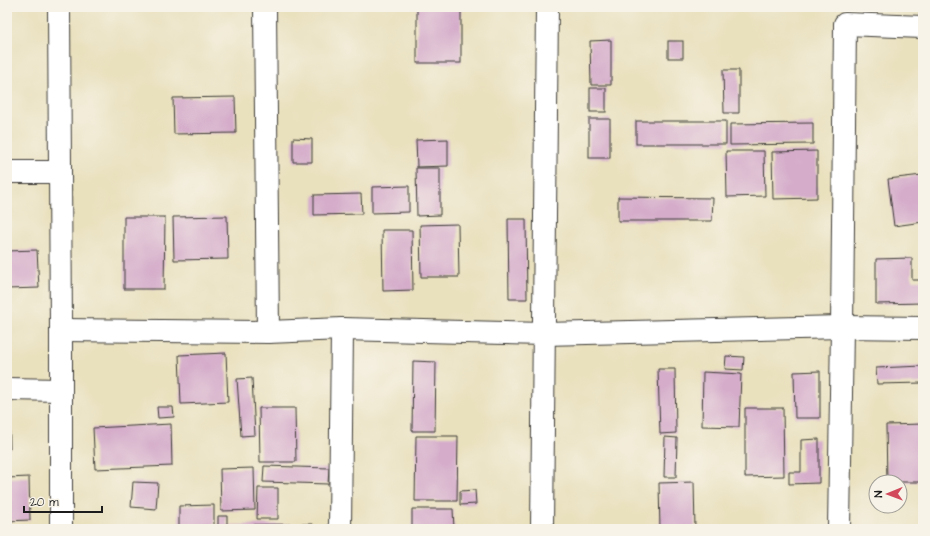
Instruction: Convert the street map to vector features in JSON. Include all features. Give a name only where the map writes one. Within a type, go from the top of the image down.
[{"type":"street","points":[[59,7],[61,529]]},
{"type":"street","points":[[265,7],[268,332]]},
{"type":"street","points":[[542,529],[547,7]]},
{"type":"street","points":[[839,529],[844,24],[923,27]]},
{"type":"street","points":[[7,172],[60,172]]},
{"type":"street","points":[[61,330],[268,332],[342,329],[544,334],[842,327],[923,328]]},
{"type":"street","points":[[340,529],[342,329]]},
{"type":"street","points":[[7,389],[61,390]]},
{"type":"building","points":[[417,7],[461,7],[461,63],[417,63]]},
{"type":"building","points":[[611,40],[611,85],[591,85],[590,41]]},
{"type":"building","points":[[668,41],[683,41],[683,58],[668,58]]},
{"type":"building","points":[[723,70],[739,70],[739,113],[724,113]]},
{"type":"building","points":[[590,88],[606,88],[606,112],[590,112]]},
{"type":"building","points":[[235,97],[236,133],[174,134],[173,98]]},
{"type":"building","points":[[589,119],[610,119],[610,158],[589,158]]},
{"type":"building","points":[[636,121],[726,121],[726,144],[636,144]]},
{"type":"building","points":[[813,123],[813,144],[730,145],[730,124]]},
{"type":"building","points":[[293,138],[312,139],[312,162],[293,162]]},
{"type":"building","points":[[448,139],[448,166],[417,167],[416,140]]},
{"type":"building","points":[[726,151],[764,151],[765,196],[727,197]]},
{"type":"building","points":[[817,151],[817,198],[773,199],[772,152]]},
{"type":"building","points":[[416,168],[440,168],[440,215],[417,216]]},
{"type":"building","points":[[922,175],[923,222],[894,226],[888,179]]},
{"type":"building","points":[[409,186],[409,212],[372,213],[372,187]]},
{"type":"building","points":[[361,194],[362,214],[314,215],[314,195]]},
{"type":"building","points":[[618,197],[713,198],[712,221],[618,221]]},
{"type":"building","points":[[227,216],[228,259],[174,260],[173,217]]},
{"type":"building","points":[[124,217],[165,217],[164,289],[124,289]]},
{"type":"building","points":[[508,219],[526,219],[527,299],[509,299]]},
{"type":"building","points":[[458,224],[459,277],[421,277],[420,225]]},
{"type":"building","points":[[382,230],[412,230],[413,290],[383,291]]},
{"type":"building","points":[[37,250],[39,288],[7,289],[7,251]]},
{"type":"building","points":[[912,258],[912,280],[923,280],[923,303],[876,304],[876,259]]},
{"type":"building","points":[[226,353],[228,402],[181,404],[179,355]]},
{"type":"building","points":[[726,356],[744,357],[743,370],[725,369]]},
{"type":"building","points":[[413,361],[436,362],[435,431],[412,431]]},
{"type":"building","points":[[923,366],[923,383],[877,384],[876,368]]},
{"type":"building","points":[[658,369],[675,369],[676,433],[660,434]]},
{"type":"building","points":[[820,371],[820,418],[795,418],[794,372]]},
{"type":"building","points":[[703,372],[741,374],[739,427],[702,426]]},
{"type":"building","points":[[252,378],[255,435],[241,436],[237,379]]},
{"type":"building","points":[[7,404],[9,404],[10,449],[7,449]]},
{"type":"building","points":[[157,407],[173,407],[174,417],[158,418]]},
{"type":"building","points":[[259,408],[295,408],[296,462],[260,462]]},
{"type":"building","points":[[745,408],[783,408],[784,476],[745,477]]},
{"type":"building","points":[[171,424],[172,466],[95,469],[93,428]]},
{"type":"building","points":[[923,424],[923,482],[908,482],[908,474],[887,474],[886,425]]},
{"type":"building","points":[[416,436],[458,436],[457,501],[415,501]]},
{"type":"building","points":[[665,437],[677,438],[676,477],[664,477]]},
{"type":"building","points":[[819,439],[819,483],[789,484],[789,472],[801,472],[801,440]]},
{"type":"building","points":[[264,466],[329,468],[328,484],[263,482]]},
{"type":"building","points":[[254,468],[255,510],[221,511],[220,469]]},
{"type":"building","points":[[29,477],[30,520],[7,521],[7,478]]},
{"type":"building","points":[[133,482],[158,483],[156,509],[131,507]]},
{"type":"building","points":[[694,482],[695,529],[660,529],[659,483]]},
{"type":"building","points":[[258,488],[278,488],[278,519],[257,519]]},
{"type":"building","points":[[475,490],[476,504],[460,505],[460,491]]},
{"type":"building","points":[[214,505],[214,529],[179,529],[179,506]]},
{"type":"building","points":[[412,509],[453,509],[454,529],[412,529]]},
{"type":"building","points":[[218,516],[227,516],[227,525],[313,524],[313,529],[218,529]]}]
